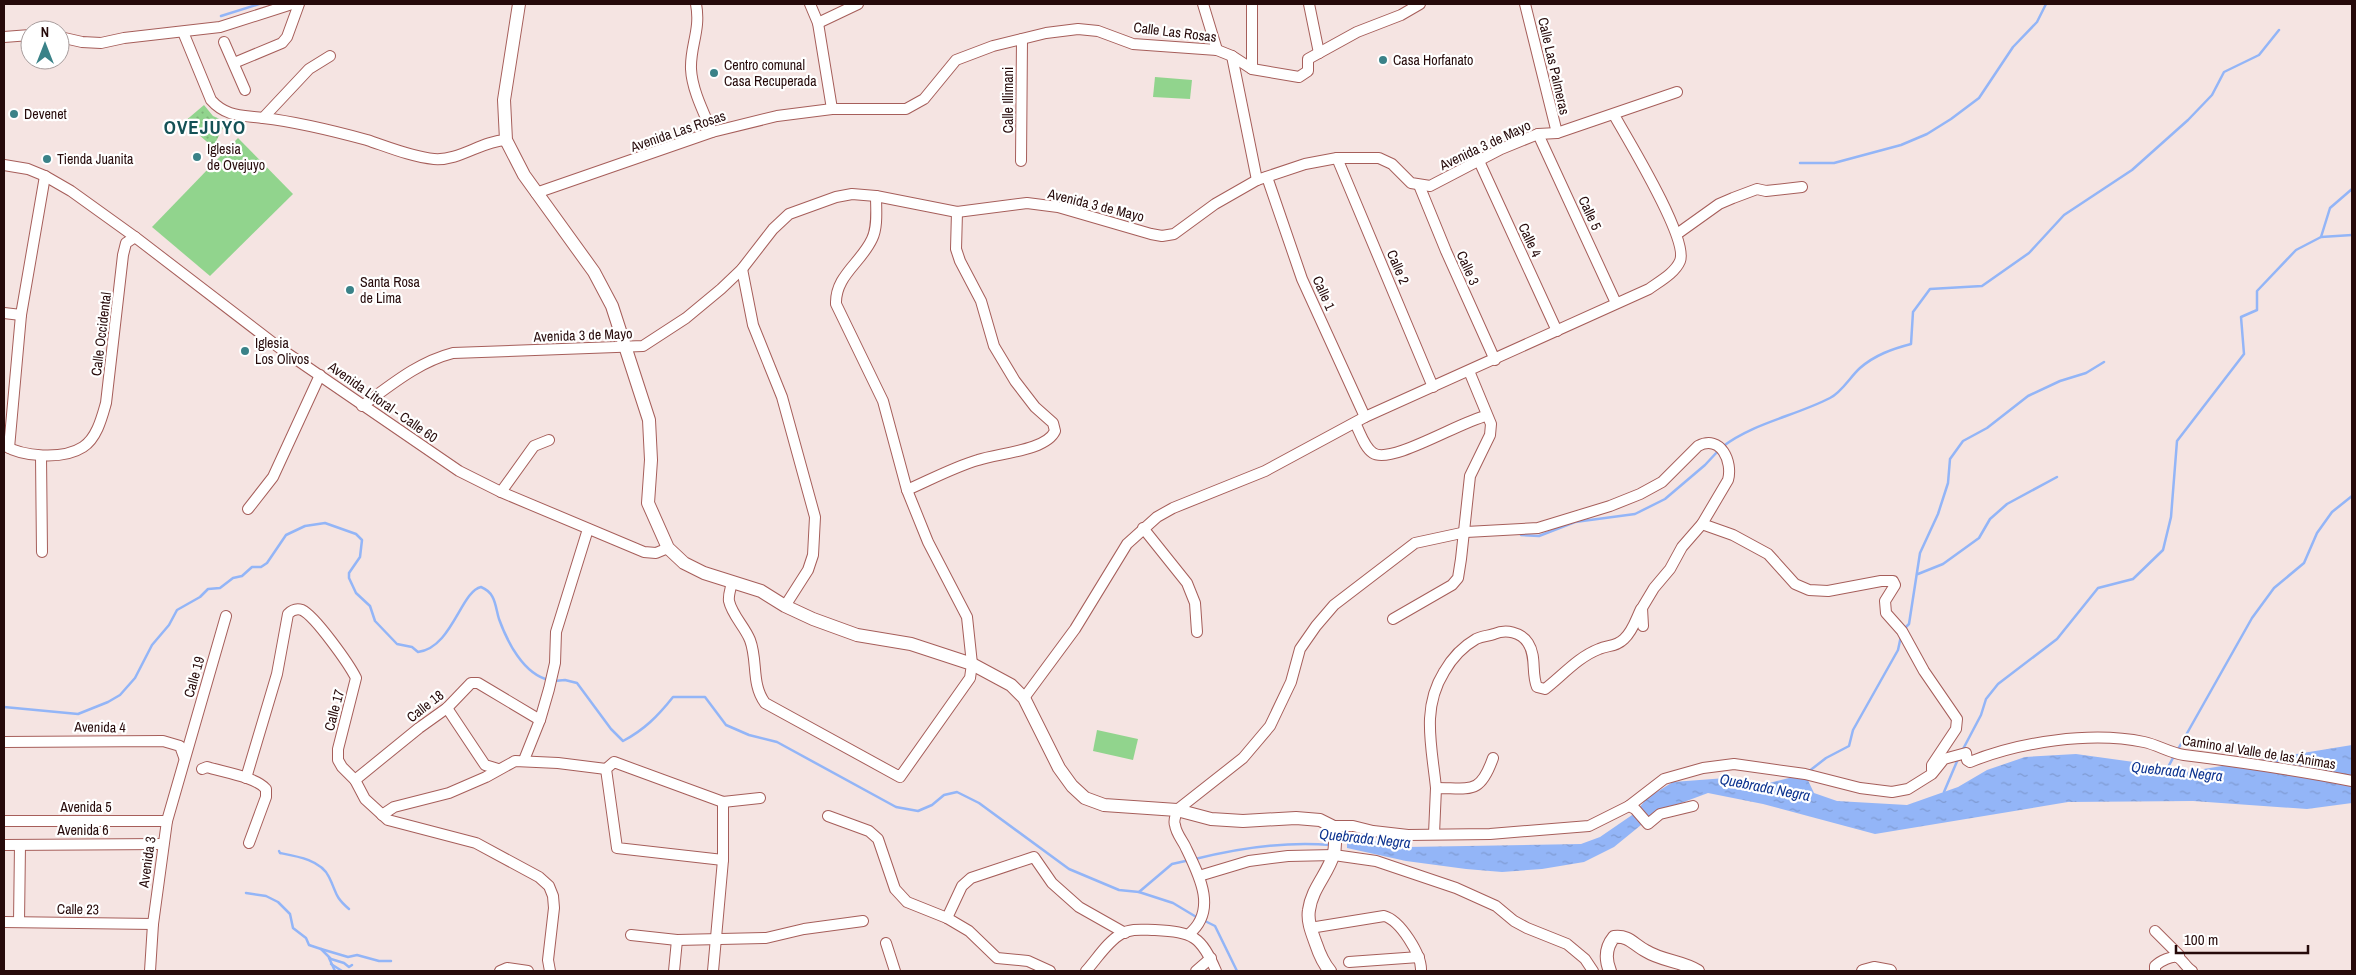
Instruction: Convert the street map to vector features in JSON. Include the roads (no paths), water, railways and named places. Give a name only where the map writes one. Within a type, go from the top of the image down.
[{"type":"main road","points":[[518,4],[504,100],[506,140],[513,158],[536,193],[594,272],[612,306],[649,420],[651,460],[648,503],[668,548],[684,563],[704,573],[761,591],[785,606],[834,628],[910,644],[972,664],[1010,685],[1024,698],[1059,768],[1072,786],[1085,798],[1104,805],[1177,810],[1211,819],[1296,818],[1320,820],[1334,841],[1309,910],[1310,928],[1330,971]]},
{"type":"main road","points":[[1610,971],[1606,961],[1609,943],[1614,937],[1622,936],[1632,941],[1644,951],[1698,971]]},
{"type":"main road","points":[[1863,971],[1874,968],[1890,971]]},
{"type":"street","points":[[70,39],[101,43],[124,38],[235,24],[292,4]]},
{"type":"street","points":[[234,63],[282,43],[287,37],[298,4]]},
{"type":"street","points":[[696,4],[699,21],[691,70],[699,102],[712,132]]},
{"type":"street","points":[[810,4],[818,23],[832,109]]},
{"type":"street","points":[[818,23],[858,4]]},
{"type":"street","points":[[1202,4],[1217,50]]},
{"type":"street","points":[[1252,4],[1252,69]]},
{"type":"street","points":[[1309,4],[1319,53]]},
{"type":"street","name":"Calle Las Rosas","points":[[832,109],[906,109],[924,99],[956,60],[993,46],[1078,29],[1098,31],[1133,44],[1217,50],[1232,56],[1252,69],[1299,77],[1308,71],[1308,59],[1357,32],[1401,15],[1420,4]]},
{"type":"street","name":"Calle Las Palmeras","points":[[1525,4],[1557,133]]},
{"type":"street","points":[[183,32],[211,100],[219,108],[240,116],[264,118],[338,132],[434,159],[469,153],[495,140],[506,140]]},
{"type":"street","points":[[4,37],[20,36]]},
{"type":"street","name":"Calle Illimani","points":[[1021,161],[1022,40]]},
{"type":"street","points":[[224,42],[245,90]]},
{"type":"street","points":[[264,118],[309,69],[330,56]]},
{"type":"street","name":"Calle 1","points":[[1232,56],[1262,179],[1302,279],[1366,417]]},
{"type":"street","name":"Avenida 3 de Mayo","points":[[362,406],[422,365],[438,357],[453,353],[643,346],[686,318],[742,269],[773,229],[789,214],[836,197],[852,194],[876,196],[957,212],[1028,204],[1058,207],[1162,236],[1183,230],[1215,204],[1262,179],[1305,164],[1337,158],[1379,158],[1392,164],[1411,183],[1430,186],[1538,134],[1557,133],[1677,92]]},
{"type":"street","name":"Avenida Las Rosas","points":[[536,193],[712,132],[777,116],[832,109]]},
{"type":"street","points":[[1024,698],[1076,629],[1127,544],[1143,528],[1173,508],[1264,471],[1366,417],[1495,360],[1616,302],[1649,289],[1670,274],[1680,260],[1682,249],[1677,234],[1648,174],[1614,115]]},
{"type":"street","name":"Calle 5","points":[[1538,134],[1616,302]]},
{"type":"street","name":"Calle 2","points":[[1337,158],[1433,387]]},
{"type":"street","name":"Calle 4","points":[[1479,161],[1557,331]]},
{"type":"street","name":"Avenida Litoral - Calle 60","points":[[4,165],[28,169],[45,176],[71,191],[135,237],[281,349],[459,471],[500,492],[644,552],[656,553],[668,548]]},
{"type":"street","points":[[42,552],[40,456],[23,454],[6,446],[21,315],[45,176]]},
{"type":"street","name":"Calle 3","points":[[1419,185],[1446,251],[1495,360]]},
{"type":"street","points":[[1677,234],[1720,204],[1733,198],[1757,189],[1802,187]]},
{"type":"street","points":[[732,582],[729,600],[732,609],[749,638],[754,653],[757,693],[764,704],[900,777],[970,678],[972,664],[967,617],[928,542],[907,490],[883,401],[836,304],[839,284],[865,252],[874,236],[876,196]]},
{"type":"street","points":[[907,490],[977,460],[1039,445],[1049,440],[1055,431],[1053,423],[1035,407],[1025,394],[994,346],[981,301],[960,261],[956,249],[957,212]]},
{"type":"street","name":"Calle Occidental","points":[[40,456],[83,447],[100,423],[106,403],[123,255],[126,243],[135,237]]},
{"type":"street","points":[[742,269],[753,325],[782,397],[814,517],[813,556],[808,570],[785,606]]},
{"type":"street","points":[[4,313],[21,315]]},
{"type":"street","points":[[1393,619],[1452,585],[1458,578],[1466,532],[1467,490],[1470,476],[1490,435],[1490,419],[1486,416],[1469,371]]},
{"type":"street","points":[[248,509],[273,477],[320,375]]},
{"type":"street","points":[[1355,423],[1368,449],[1374,454],[1386,456],[1398,454],[1451,428],[1486,416]]},
{"type":"street","points":[[500,492],[534,446],[549,440]]},
{"type":"street","points":[[1189,934],[1199,926],[1204,913],[1204,893],[1197,872],[1174,824],[1177,810],[1243,758],[1265,733],[1291,682],[1300,649],[1334,605],[1415,543],[1466,532],[1538,528],[1640,494],[1662,482],[1698,446],[1705,442],[1721,447],[1727,456],[1730,474],[1726,487],[1702,524],[1682,547],[1670,569],[1654,588],[1625,639],[1614,646],[1599,649],[1573,666],[1545,689],[1538,687],[1534,679],[1534,653],[1527,641],[1510,631],[1502,631],[1478,638],[1460,651],[1439,679],[1430,703],[1429,718],[1436,788],[1434,834]]},
{"type":"street","points":[[1702,524],[1733,535],[1768,554],[1795,584],[1809,590],[1828,591],[1881,581],[1893,581],[1895,585],[1885,601],[1886,614],[1902,631],[1924,671],[1957,719],[1956,729],[1932,765],[1932,774]]},
{"type":"street","points":[[1143,528],[1187,583],[1195,603],[1197,632]]},
{"type":"street","points":[[524,760],[540,720],[549,689],[556,663],[556,632],[588,529]]},
{"type":"street","points":[[1642,608],[1643,626]]},
{"type":"street","name":"Calle 17","points":[[246,778],[277,674],[288,614],[293,610],[300,610],[309,616],[351,668],[356,678],[338,749],[338,760],[355,780],[365,799],[388,820],[400,825],[435,831],[476,843],[539,877],[554,896],[554,916],[548,960],[550,971]]},
{"type":"street","name":"Calle 19","points":[[185,759],[187,746],[226,616]]},
{"type":"street","name":"Calle 18","points":[[355,780],[419,728],[447,708],[468,685],[474,682],[540,720]]},
{"type":"street","points":[[447,708],[485,765],[498,769]]},
{"type":"street","name":"Camino al Valle de las Ánimas","points":[[1334,841],[1354,826],[1373,831],[1408,835],[1490,834],[1589,826],[1632,808],[1664,779],[1702,768],[1734,764],[1805,774],[1860,788],[1892,792],[1908,789],[1932,774],[1944,759],[1960,754],[1966,753],[1967,760],[1970,762],[1998,750],[2028,744],[2112,738],[2146,743],[2181,754],[2286,768],[2352,781]]},
{"type":"street","name":"Avenida 4","points":[[4,742],[163,741],[180,746],[185,759]]},
{"type":"street","points":[[1436,788],[1474,788],[1480,784],[1487,774],[1493,758]]},
{"type":"street","name":"Avenida 3","points":[[150,971],[153,924],[163,844],[185,759]]},
{"type":"street","points":[[382,815],[394,806],[449,793],[486,777],[515,761],[524,760],[606,769]]},
{"type":"street","points":[[723,860],[617,848],[606,769],[608,765],[614,762],[723,802],[760,798]]},
{"type":"street","points":[[202,769],[206,767],[246,778],[261,783],[266,789],[266,797],[249,843]]},
{"type":"street","points":[[713,971],[718,938],[723,860],[723,802]]},
{"type":"street","points":[[1632,808],[1648,824],[1660,814],[1693,806]]},
{"type":"street","points":[[828,816],[869,831],[878,839],[895,889],[907,902],[947,918],[969,931],[997,958],[1028,961],[1050,971]]},
{"type":"street","name":"Avenida 5","points":[[4,821],[168,822]]},
{"type":"street","points":[[1197,872],[1249,861],[1288,856],[1334,841],[1376,861],[1456,888],[1496,906],[1514,921],[1538,934],[1567,944],[1585,959],[1593,971]]},
{"type":"street","name":"Avenida 6","points":[[4,845],[163,844]]},
{"type":"street","points":[[19,922],[20,845]]},
{"type":"street","points":[[947,918],[962,886],[971,878],[1034,857],[1052,883],[1079,907],[1125,933]]},
{"type":"street","points":[[1310,928],[1384,916],[1390,918],[1412,944],[1419,957],[1421,971]]},
{"type":"street","points":[[631,935],[677,940],[766,938],[804,929],[863,921]]},
{"type":"street","name":"Calle 23","points":[[4,922],[153,924]]},
{"type":"street","points":[[1086,971],[1109,945],[1125,933],[1144,930],[1174,931],[1189,934],[1206,949],[1216,971]]},
{"type":"street","points":[[2155,931],[2192,971]]},
{"type":"street","points":[[674,971],[677,940]]},
{"type":"street","points":[[886,943],[895,971]]},
{"type":"street","points":[[1349,962],[1419,957]]},
{"type":"street","points":[[1196,971],[1211,958]]},
{"type":"street","points":[[2155,971],[2155,966],[2159,962],[2179,958]]},
{"type":"street","points":[[500,971],[507,968],[528,971]]},
{"type":"water","name":"Quebrada Negra","points":[[2352,745],[2352,803],[2307,809],[2193,801],[2068,802],[1875,834],[1763,804],[1708,793],[1657,812],[1614,847],[1584,862],[1542,869],[1502,872],[1466,869],[1406,861],[1347,848],[1347,836],[1407,847],[1581,844],[1600,837],[1635,813],[1647,798],[1673,782],[1726,778],[1757,786],[1805,774],[1814,793],[1837,801],[1907,805],[1958,787],[1987,770],[2025,757],[2076,754],[2141,763],[2185,772]]},
{"type":"waterway","points":[[221,16],[259,4]]},
{"type":"waterway","points":[[1800,163],[1834,163],[1901,145],[1927,134],[1951,119],[1979,98],[2013,47],[2037,22],[2046,4]]},
{"type":"waterway","points":[[1722,447],[1747,432],[1830,398],[1860,368],[1872,359],[1890,350],[1911,344],[1913,312],[1930,289],[1982,286],[2029,253],[2064,215],[2132,170],[2188,120],[2212,95],[2224,72],[2259,55],[2279,30]]},
{"type":"waterway","points":[[1962,751],[1981,715],[1986,699],[1998,684],[2057,639],[2098,588],[2133,579],[2163,550],[2171,517],[2177,441],[2244,354],[2241,317],[2257,310],[2257,291],[2296,250],[2321,237],[2330,208],[2352,189]]},
{"type":"waterway","points":[[2321,237],[2352,235]]},
{"type":"waterway","points":[[1904,629],[1909,624],[1920,553],[1938,514],[1948,483],[1950,459],[1963,441],[1987,428],[2028,396],[2060,381],[2086,373],[2104,362]]},
{"type":"waterway","points":[[1521,535],[1539,536],[1575,522],[1635,514],[1665,499],[1705,465],[1718,451]]},
{"type":"waterway","points":[[1918,574],[1943,564],[1979,538],[1990,519],[2007,504],[2057,477]]},
{"type":"waterway","points":[[2177,751],[2252,618],[2274,588],[2304,563],[2317,533],[2332,512],[2352,496]]},
{"type":"waterway","points":[[4,707],[78,714],[108,702],[120,695],[135,678],[152,645],[169,625],[177,610],[200,597],[208,589],[220,588],[233,578],[242,576],[252,567],[261,567],[267,563],[286,535],[305,526],[325,523],[356,534],[362,540],[360,557],[349,573],[349,578],[356,593],[370,606],[375,621],[397,644],[412,647],[418,652],[430,648],[448,631],[468,598],[481,587],[492,596],[502,628],[517,656],[531,671],[549,680]]},
{"type":"waterway","points":[[1808,772],[1826,758],[1849,746],[1853,730],[1898,650],[1901,636]]},
{"type":"waterway","points":[[554,681],[565,680],[577,683],[611,729],[623,741],[650,722],[673,697],[705,697],[726,725],[749,735],[777,742],[896,807],[918,811],[932,805],[944,795],[957,792],[979,803],[1069,869],[1119,890],[1139,892],[1173,903],[1198,918]]},
{"type":"waterway","points":[[2166,771],[2174,756]]},
{"type":"waterway","points":[[1944,792],[1958,759]]},
{"type":"waterway","name":"Quebrada Negra","points":[[1195,859],[1262,846],[1331,845]]},
{"type":"waterway","points":[[279,851],[280,853],[308,860],[320,866],[329,877],[338,897],[349,909]]},
{"type":"waterway","name":"Quebrada Negra","points":[[1139,892],[1172,864],[1190,860]]},
{"type":"waterway","points":[[246,893],[266,896],[278,902],[290,914],[293,928],[306,938],[309,945],[321,949],[331,959],[344,963],[349,967],[352,965]]},
{"type":"waterway","points":[[1203,920],[1215,926],[1237,971]]},
{"type":"waterway","points":[[321,949],[348,957],[357,955],[379,961],[391,961]]},
{"type":"waterway","points":[[329,958],[335,971]]},
{"type":"waterway","points":[[331,964],[342,971]]},
{"type":"place","name":"Casa Horfanato","points":[[1383,60]]},
{"type":"place","name":"Centro comunal Casa Recuperada","points":[[714,73]]},
{"type":"place","name":"Devenet","points":[[14,114]]},
{"type":"place","name":"Iglesia de Ovejuyo","points":[[197,157]]},
{"type":"place","name":"Tienda Juanita","points":[[47,159]]},
{"type":"place","name":"Santa Rosa de Lima","points":[[350,290]]},
{"type":"place","name":"Iglesia Los Olivos","points":[[245,351]]},
{"type":"district","name":"OVEJUYO","points":[[205,127]]}]
